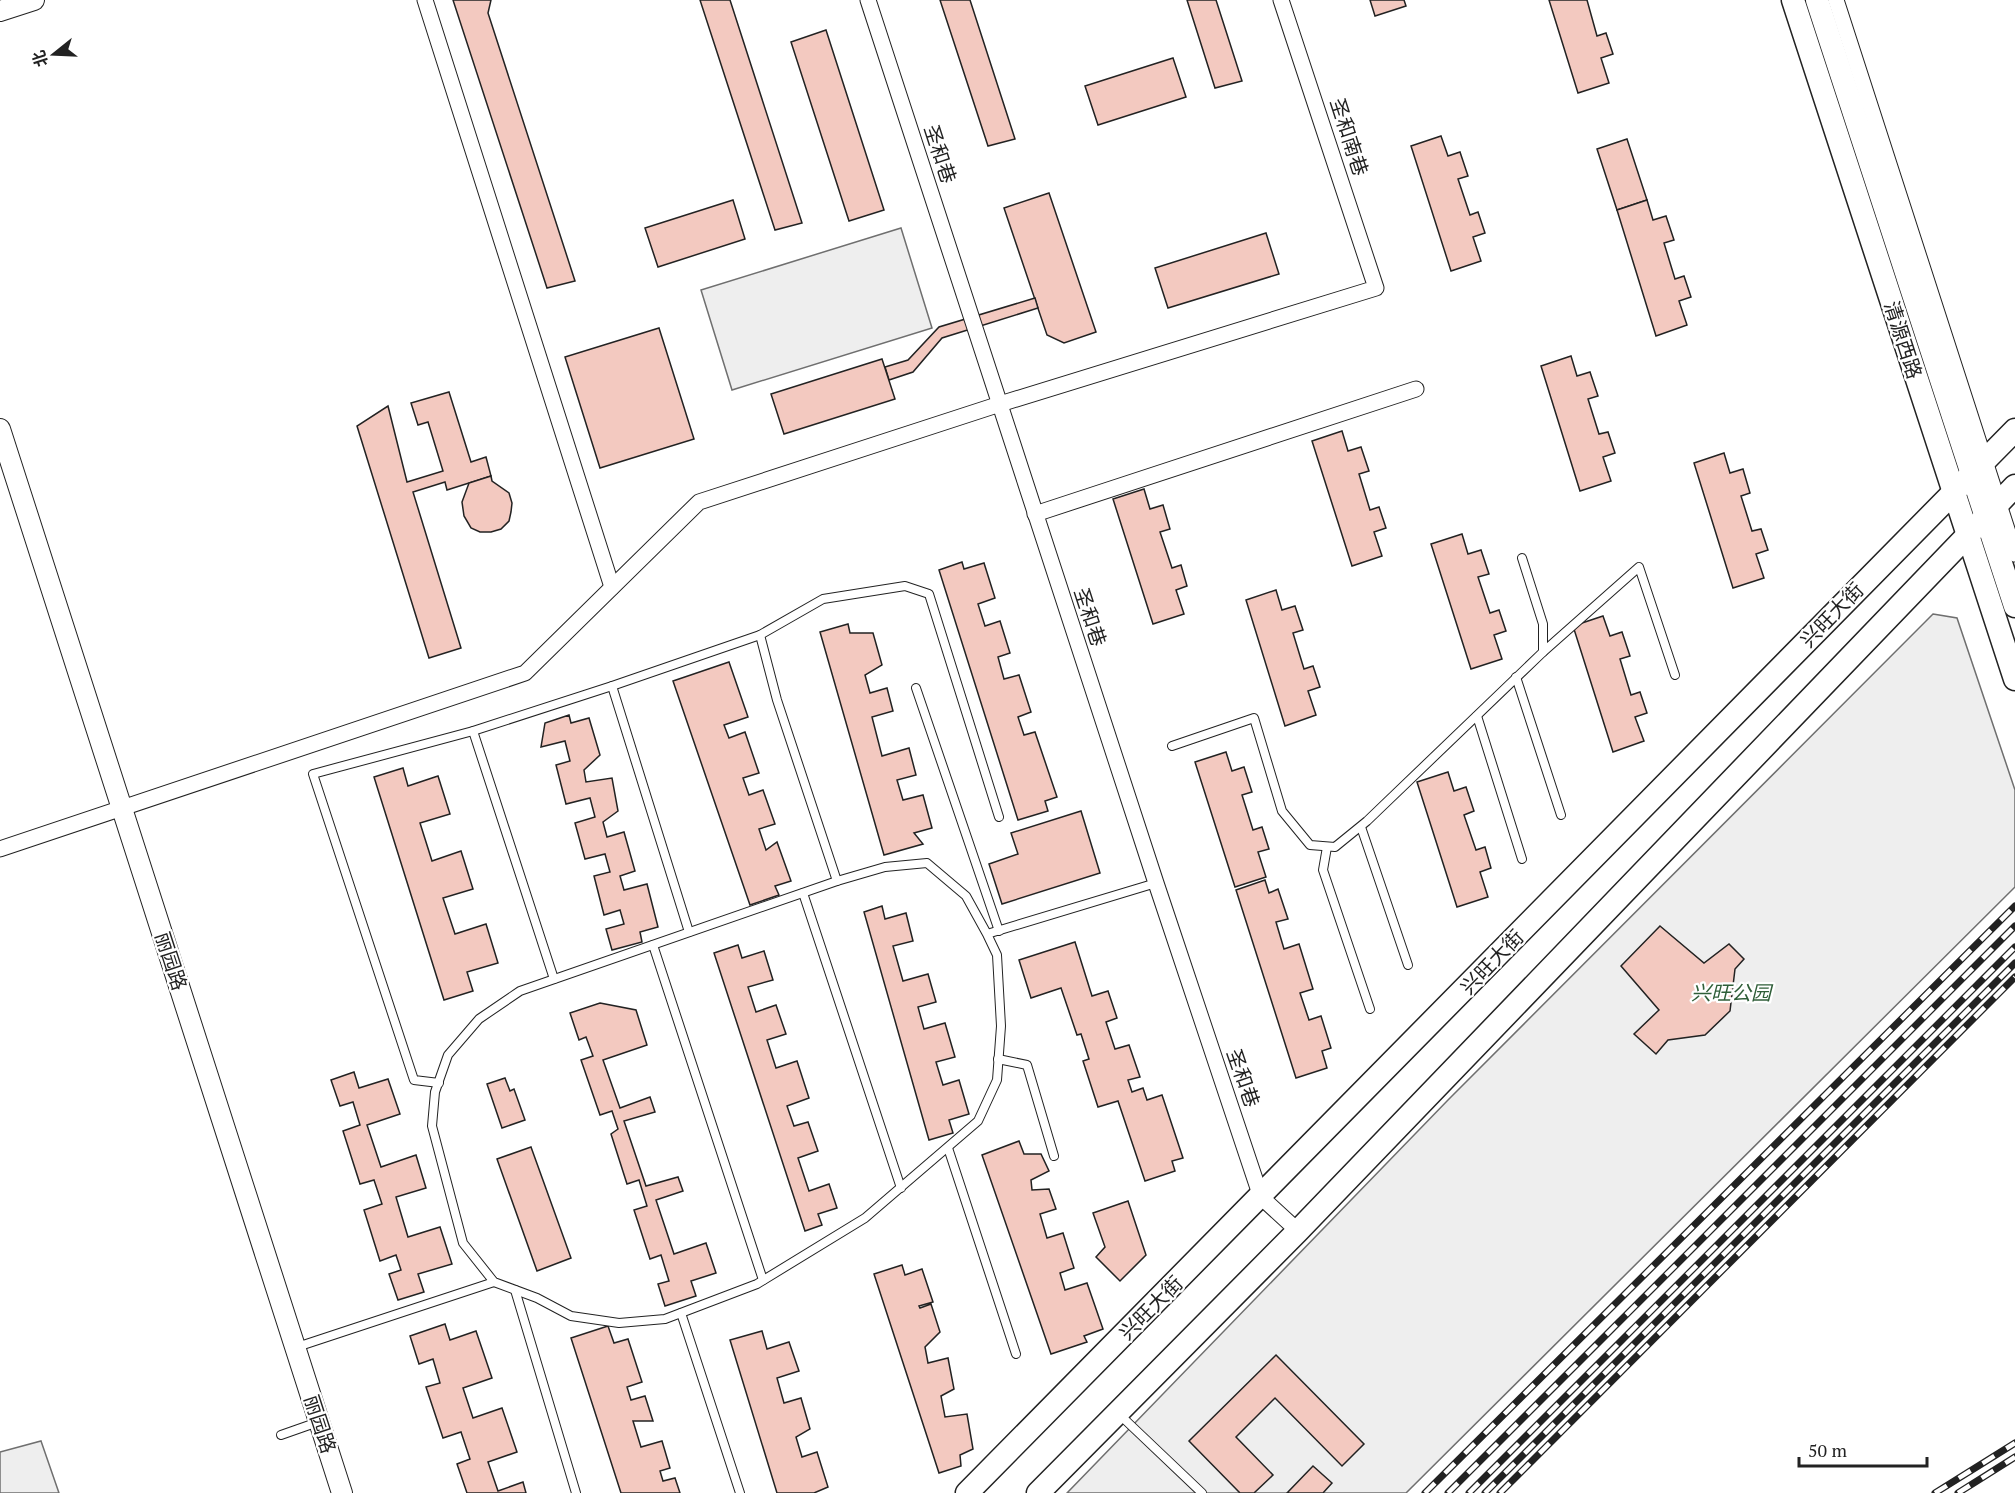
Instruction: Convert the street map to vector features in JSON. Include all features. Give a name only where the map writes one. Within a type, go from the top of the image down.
[{"type":"main road","name":"清源西路","points":[[1793,0],[2015,679]]},
{"type":"main road","name":"清源西路","points":[[1817,0],[1992,510],[2015,606]]},
{"type":"main road","name":"兴旺大街","points":[[967,1493],[1262,1197],[2015,430]]},
{"type":"main road","points":[[1038,1493],[1298,1231],[2015,486]]},
{"type":"street","points":[[0,11],[34,0]]},
{"type":"street","points":[[425,0],[612,587]]},
{"type":"street","name":"圣和巷","points":[[868,0],[1156,883],[1262,1197],[1298,1231]]},
{"type":"street","name":"圣和南巷","points":[[1000,404],[1376,288],[1281,0]]},
{"type":"street","name":"清源西路","points":[[1836,0],[1978,468]]},
{"type":"street","points":[[1035,514],[1416,388]]},
{"type":"street","points":[[0,849],[525,673],[699,502],[1000,404]]},
{"type":"street","name":"丽园路","points":[[0,429],[342,1493]]},
{"type":"street","name":"清源西路","points":[[1992,510],[2015,554]]},
{"type":"lane","points":[[1522,558],[1543,624],[1543,651]]},
{"type":"lane","points":[[1172,746],[1254,717],[1282,811],[1310,845],[1335,847],[1361,827],[1543,651],[1639,567],[1675,675]]},
{"type":"lane","points":[[439,1083],[414,1080],[313,774],[473,731],[612,686],[760,635],[823,599],[905,586],[929,594],[999,817]]},
{"type":"lane","points":[[760,635],[777,700],[837,881]]},
{"type":"lane","points":[[1516,677],[1561,815]]},
{"type":"lane","points":[[612,686],[689,932]]},
{"type":"lane","points":[[916,688],[999,931]]},
{"type":"lane","points":[[1477,716],[1522,859]]},
{"type":"lane","points":[[473,731],[554,979]]},
{"type":"lane","points":[[1361,827],[1408,965]]},
{"type":"lane","points":[[1327,847],[1323,870],[1370,1010]]},
{"type":"lane","points":[[927,863],[966,896],[997,955],[1001,1026],[996,1080],[978,1121],[866,1218],[763,1280],[681,1314],[665,1319],[619,1323],[571,1316],[494,1282],[463,1243],[432,1126],[435,1092],[448,1055],[478,1019],[520,991],[837,881],[885,867],[927,863]]},
{"type":"lane","points":[[987,934],[1156,883]]},
{"type":"lane","points":[[803,893],[901,1188]]},
{"type":"lane","points":[[653,945],[763,1280]]},
{"type":"lane","points":[[998,1059],[1027,1065],[1054,1156]]},
{"type":"lane","points":[[948,1148],[1016,1354]]},
{"type":"lane","points":[[295,1347],[494,1282]]},
{"type":"lane","points":[[515,1290],[576,1493]]},
{"type":"lane","points":[[681,1314],[740,1493]]},
{"type":"lane","points":[[1117,1412],[1202,1493]]},
{"type":"lane","points":[[281,1435],[319,1422]]},
{"type":"green space","points":[[901,228],[932,328],[732,390],[701,290]]},
{"type":"green space","name":"兴旺公园","points":[[1933,614],[1957,618],[2015,790],[2015,887],[1406,1493],[1067,1493],[1448,1100]]},
{"type":"green space","points":[[41,1441],[59,1493],[0,1493],[0,1452]]},
{"type":"building","points":[[453,0],[491,0],[488,13],[575,281],[547,288]]},
{"type":"building","points":[[700,0],[730,0],[802,223],[775,230]]},
{"type":"building","points":[[940,0],[970,0],[1015,139],[988,146]]},
{"type":"building","points":[[1187,0],[1216,0],[1242,81],[1215,88]]},
{"type":"building","points":[[1370,0],[1404,0],[1406,6],[1375,16]]},
{"type":"building","points":[[1549,0],[1587,0],[1597,36],[1606,33],[1613,54],[1601,58],[1609,83],[1578,93]]},
{"type":"building","points":[[826,30],[884,210],[849,221],[791,42]]},
{"type":"building","points":[[1173,58],[1186,97],[1098,125],[1085,86]]},
{"type":"building","points":[[1441,136],[1448,156],[1460,152],[1468,176],[1458,179],[1470,215],[1478,212],[1485,233],[1473,237],[1481,261],[1451,271],[1411,146]]},
{"type":"building","points":[[1627,139],[1647,200],[1617,210],[1597,149]]},
{"type":"building","points":[[1049,193],[1096,332],[1064,343],[1047,335],[1004,208]]},
{"type":"building","points":[[733,200],[745,239],[658,267],[645,228]]},
{"type":"building","points":[[1647,200],[1653,220],[1666,216],[1674,240],[1664,243],[1675,279],[1684,276],[1691,297],[1679,301],[1687,325],[1656,336],[1617,210]]},
{"type":"building","points":[[1266,233],[1279,274],[1168,308],[1155,268]]},
{"type":"building","points":[[1035,298],[1038,308],[942,338],[913,372],[889,380],[885,367],[908,360],[939,327]]},
{"type":"building","points":[[659,328],[694,439],[600,468],[565,357]]},
{"type":"building","points":[[1571,356],[1577,376],[1590,372],[1598,396],[1588,399],[1599,434],[1608,432],[1615,453],[1603,457],[1611,481],[1580,491],[1541,366]]},
{"type":"building","points":[[882,359],[895,399],[784,434],[771,394]]},
{"type":"building","points":[[449,392],[471,462],[486,457],[491,476],[447,490],[445,482],[413,492],[461,648],[429,658],[357,426],[388,406],[407,482],[443,471],[428,422],[418,425],[411,403]]},
{"type":"building","points":[[1342,431],[1348,451],[1361,447],[1369,471],[1359,474],[1370,510],[1379,507],[1386,528],[1374,532],[1382,556],[1352,566],[1312,441]]},
{"type":"building","points":[[1724,453],[1730,473],[1743,469],[1750,493],[1741,496],[1752,531],[1761,529],[1768,550],[1756,554],[1764,578],[1733,588],[1694,463]]},
{"type":"building","points":[[491,476],[492,481],[509,493],[512,503],[511,512],[509,521],[501,529],[480,532],[471,528],[464,516],[462,502],[469,483]]},
{"type":"building","points":[[1144,489],[1150,509],[1163,505],[1170,529],[1160,532],[1172,568],[1181,565],[1187,586],[1176,590],[1184,614],[1153,624],[1113,499]]},
{"type":"building","points":[[1462,534],[1468,554],[1481,550],[1489,574],[1478,577],[1490,613],[1499,610],[1506,631],[1494,635],[1502,659],[1471,669],[1431,544]]},
{"type":"building","points":[[962,562],[964,569],[984,563],[995,598],[978,604],[985,626],[1000,621],[1010,653],[998,657],[1004,679],[1019,675],[1031,712],[1018,717],[1024,735],[1035,732],[1057,797],[1045,801],[1048,811],[1018,820],[939,570]]},
{"type":"building","points":[[1276,590],[1282,610],[1295,606],[1303,630],[1293,633],[1304,669],[1313,666],[1320,687],[1308,691],[1316,715],[1285,726],[1246,600]]},
{"type":"building","points":[[1603,616],[1610,636],[1622,632],[1630,656],[1620,659],[1631,695],[1640,692],[1647,713],[1635,717],[1644,741],[1613,752],[1573,626]]},
{"type":"building","points":[[848,624],[850,633],[873,633],[882,665],[865,675],[870,693],[887,688],[893,711],[872,717],[882,756],[909,748],[916,775],[897,780],[903,800],[923,795],[932,828],[914,833],[923,844],[884,855],[820,632]]},
{"type":"building","points":[[729,662],[748,717],[724,725],[729,738],[745,732],[759,773],[743,778],[749,795],[763,790],[775,824],[759,829],[766,850],[777,842],[791,881],[775,886],[779,895],[750,905],[673,681]]},
{"type":"building","points":[[569,715],[571,723],[589,718],[600,755],[584,770],[586,782],[612,778],[618,811],[603,822],[607,837],[624,832],[635,871],[620,876],[624,890],[647,884],[658,927],[640,932],[642,942],[612,950],[606,929],[624,924],[620,910],[604,915],[594,876],[610,872],[605,854],[585,859],[575,823],[595,817],[590,798],[566,804],[556,765],[570,761],[565,741],[541,747],[545,723]]},
{"type":"building","points":[[1226,752],[1232,771],[1244,767],[1252,792],[1242,795],[1253,830],[1262,827],[1269,849],[1258,852],[1266,877],[1235,887],[1195,762]]},
{"type":"building","points":[[403,768],[408,786],[438,776],[450,814],[420,823],[432,861],[461,851],[473,889],[443,898],[455,934],[486,924],[498,963],[467,972],[473,991],[444,1000],[374,777]]},
{"type":"building","points":[[1448,772],[1454,791],[1466,787],[1474,811],[1464,815],[1476,850],[1485,847],[1491,868],[1480,872],[1488,897],[1457,907],[1417,782]]},
{"type":"building","points":[[1081,811],[1100,873],[1002,904],[989,864],[1018,854],[1011,833]]},
{"type":"building","points":[[1265,880],[1269,893],[1278,889],[1288,919],[1276,922],[1284,949],[1299,944],[1313,989],[1300,993],[1309,1020],[1321,1016],[1331,1048],[1322,1051],[1327,1068],[1296,1078],[1236,890]]},
{"type":"building","points":[[882,906],[885,919],[906,913],[913,941],[893,946],[903,981],[928,974],[936,1002],[918,1007],[924,1029],[945,1023],[955,1057],[936,1062],[943,1085],[959,1080],[969,1114],[949,1120],[953,1133],[929,1140],[864,912]]},
{"type":"building","points":[[1660,926],[1704,963],[1729,944],[1744,959],[1735,969],[1730,1011],[1705,1035],[1668,1040],[1656,1054],[1634,1034],[1659,1010],[1621,966]]},
{"type":"building","points":[[1075,942],[1092,996],[1108,991],[1117,1018],[1106,1022],[1115,1049],[1129,1045],[1140,1077],[1128,1080],[1132,1092],[1143,1088],[1147,1100],[1162,1095],[1183,1158],[1172,1161],[1175,1171],[1145,1181],[1118,1101],[1098,1107],[1083,1061],[1089,1059],[1081,1034],[1077,1035],[1061,988],[1031,998],[1019,960]]},
{"type":"building","points":[[738,945],[742,958],[764,951],[773,980],[748,987],[756,1012],[776,1005],[786,1034],[767,1040],[776,1068],[797,1061],[809,1098],[787,1106],[794,1126],[808,1122],[818,1151],[798,1158],[809,1191],[829,1184],[837,1208],[818,1214],[822,1225],[805,1231],[714,953]]},
{"type":"building","points":[[600,1003],[636,1010],[647,1045],[603,1060],[620,1108],[650,1097],[655,1112],[624,1121],[646,1186],[678,1177],[683,1191],[656,1200],[674,1254],[706,1243],[716,1273],[691,1281],[696,1296],[665,1306],[658,1284],[669,1281],[661,1255],[650,1259],[634,1210],[647,1206],[639,1180],[627,1184],[611,1134],[618,1129],[612,1111],[600,1115],[581,1060],[593,1056],[586,1037],[579,1040],[570,1013]]},
{"type":"building","points":[[354,1072],[359,1088],[388,1079],[400,1114],[367,1125],[381,1167],[416,1155],[426,1188],[396,1197],[408,1237],[440,1227],[452,1264],[418,1274],[424,1292],[398,1300],[389,1274],[401,1270],[396,1255],[380,1261],[364,1210],[382,1204],[374,1180],[360,1184],[343,1131],[360,1125],[353,1102],[340,1106],[331,1080]]},
{"type":"building","points":[[505,1078],[510,1091],[514,1089],[525,1120],[502,1128],[487,1084]]},
{"type":"building","points":[[1019,1141],[1024,1154],[1041,1154],[1049,1171],[1031,1180],[1032,1190],[1049,1189],[1056,1209],[1040,1214],[1047,1238],[1063,1233],[1074,1268],[1060,1273],[1065,1290],[1087,1283],[1103,1329],[1084,1336],[1087,1342],[1051,1354],[982,1155]]},
{"type":"building","points":[[531,1147],[571,1258],[537,1271],[497,1159]]},
{"type":"building","points":[[1128,1201],[1146,1255],[1120,1281],[1096,1257],[1105,1247],[1093,1213]]},
{"type":"building","points":[[902,1265],[905,1275],[922,1269],[933,1302],[919,1306],[920,1308],[931,1304],[940,1332],[925,1347],[928,1363],[948,1358],[954,1389],[941,1396],[945,1417],[967,1414],[973,1449],[960,1455],[961,1466],[939,1473],[874,1274]]},
{"type":"building","points":[[445,1324],[450,1340],[476,1331],[492,1378],[463,1388],[473,1418],[502,1408],[517,1452],[488,1462],[498,1491],[523,1482],[526,1493],[467,1493],[457,1464],[470,1459],[461,1432],[443,1438],[426,1387],[440,1383],[433,1359],[419,1364],[410,1336]]},
{"type":"building","points":[[608,1326],[614,1343],[628,1339],[642,1382],[627,1387],[631,1400],[645,1396],[653,1421],[633,1421],[641,1447],[662,1441],[670,1468],[660,1471],[663,1481],[675,1478],[680,1493],[621,1493],[571,1338]]},
{"type":"building","points":[[762,1331],[767,1349],[789,1342],[799,1371],[777,1378],[784,1403],[801,1398],[810,1429],[796,1437],[802,1457],[817,1452],[828,1487],[814,1493],[777,1493],[730,1340]]},
{"type":"building","points":[[1276,1355],[1364,1444],[1342,1466],[1275,1398],[1236,1437],[1273,1475],[1254,1493],[1240,1493],[1189,1441]]},
{"type":"building","points":[[1313,1466],[1332,1483],[1323,1493],[1287,1493]]},
{"type":"railway","points":[[1425,1493],[2015,906]]},
{"type":"railway","points":[[1448,1493],[2015,926]]},
{"type":"railway","points":[[1469,1493],[2015,947]]},
{"type":"railway","points":[[1485,1493],[2015,963]]},
{"type":"railway","points":[[1500,1493],[2015,977]]},
{"type":"railway","points":[[1935,1493],[2015,1443]]},
{"type":"railway","points":[[1958,1493],[2015,1457]]}]
